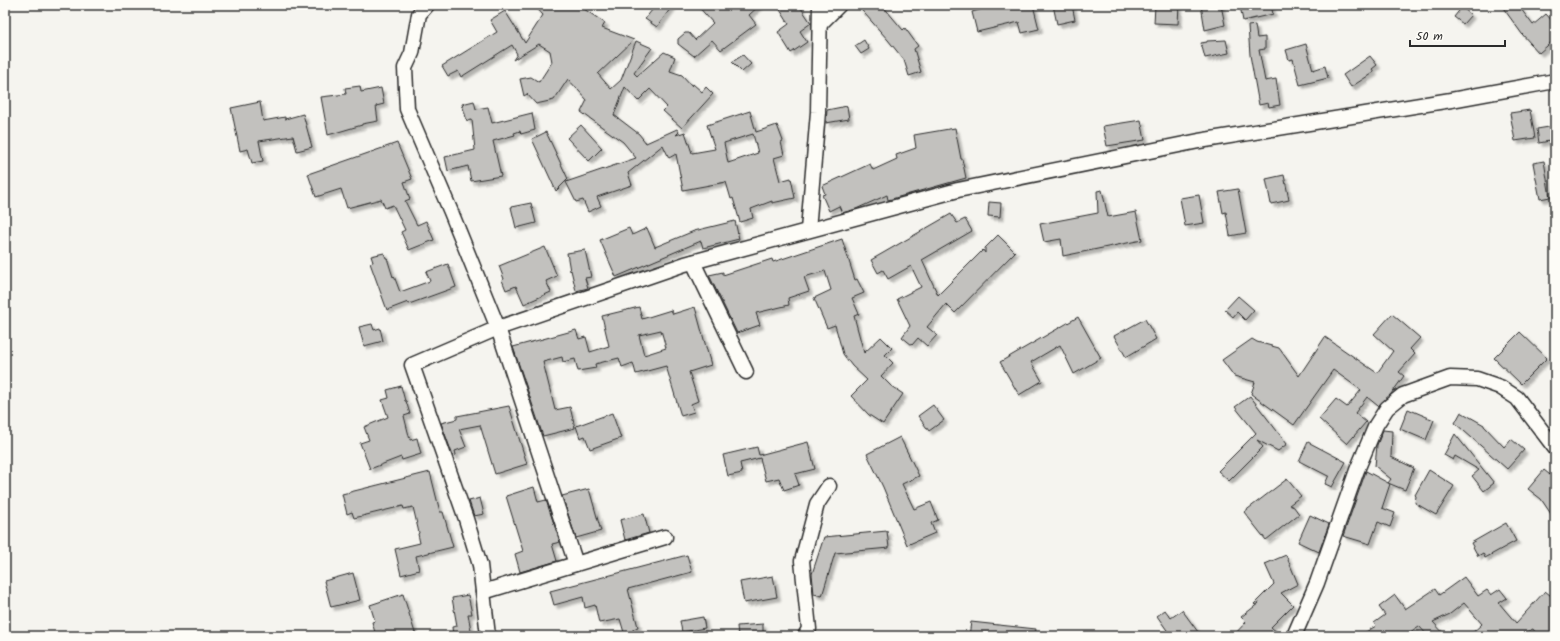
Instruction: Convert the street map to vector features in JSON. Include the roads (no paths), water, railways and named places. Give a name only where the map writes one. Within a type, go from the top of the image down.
[{"type":"street","points":[[427,5],[419,14],[412,53],[405,68],[407,109],[498,328],[576,564]]},
{"type":"street","points":[[808,230],[818,112],[820,5]]},
{"type":"street","points":[[820,24],[839,5]]},
{"type":"street","points":[[488,636],[480,565],[412,365],[498,328],[693,262],[958,190],[1176,146],[1555,81]]},
{"type":"street","points":[[693,262],[746,372]]},
{"type":"street","points":[[1294,636],[1317,583],[1357,470],[1376,425],[1387,408],[1403,395],[1450,378],[1477,379],[1500,387],[1517,398],[1555,448]]},
{"type":"street","points":[[806,636],[809,629],[802,560],[817,504],[829,486]]},
{"type":"street","points":[[483,592],[665,537]]}]
